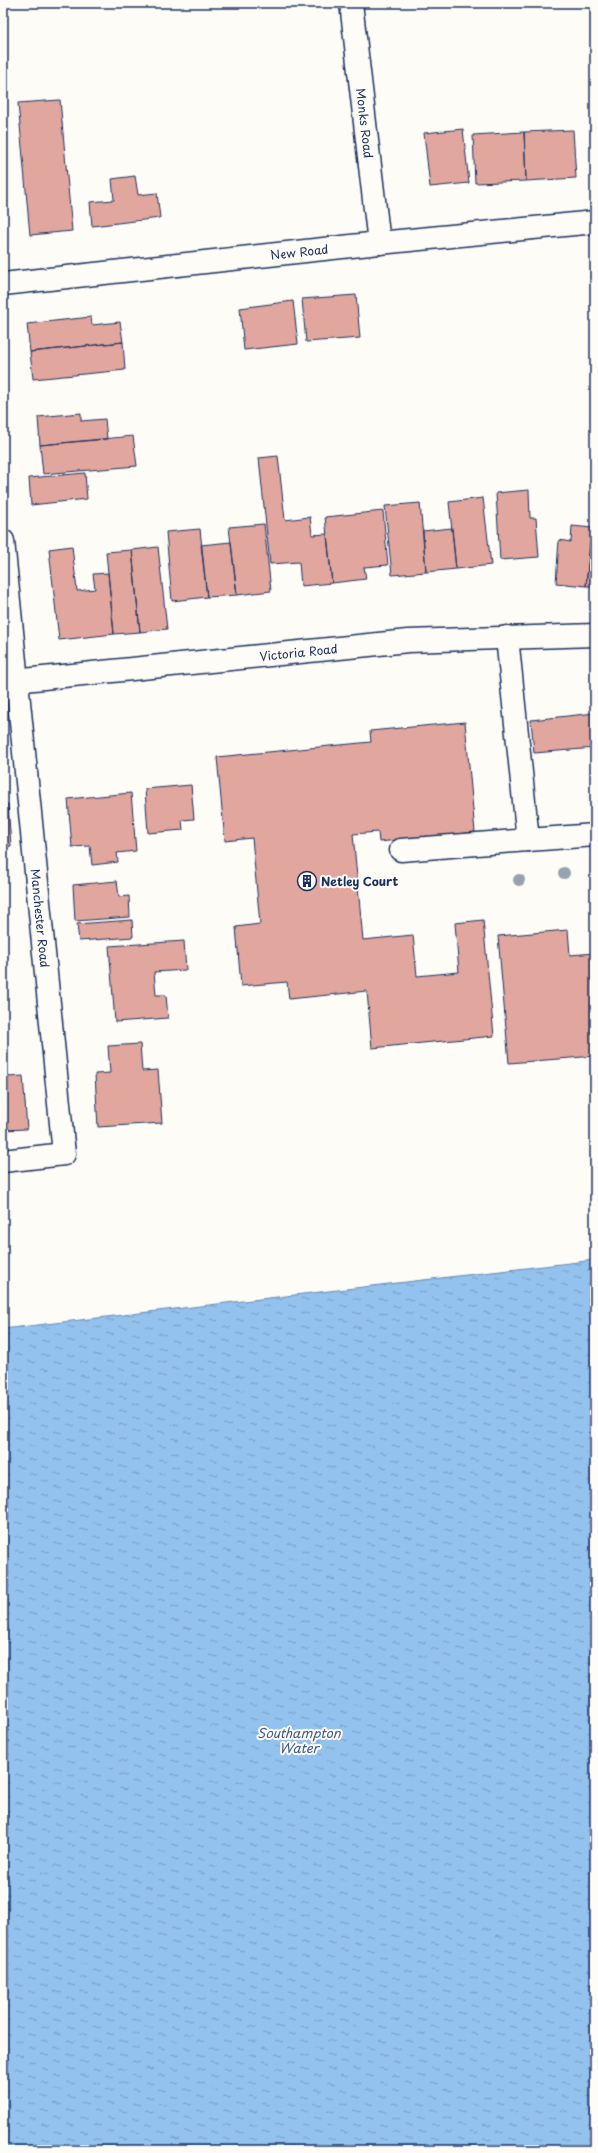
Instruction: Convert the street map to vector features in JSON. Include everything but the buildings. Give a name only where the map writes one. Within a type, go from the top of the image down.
[{"type":"street","name":"Monks Road","points":[[351,3],[379,242]]},
{"type":"street","name":"New Road","points":[[3,284],[379,242],[595,222]]},
{"type":"street","name":"Manchester Road","points":[[3,541],[10,681],[64,1154],[3,1161]]},
{"type":"street","name":"Victoria Road","points":[[10,681],[408,641],[595,635]]},
{"type":"street","points":[[507,637],[528,840]]},
{"type":"street","points":[[401,850],[595,836]]},
{"type":"water","name":"Southampton Water","points":[[595,1260],[595,2150],[3,2150],[3,1329]]},
{"type":"place","name":"Netley Court","points":[[307,881]]}]
